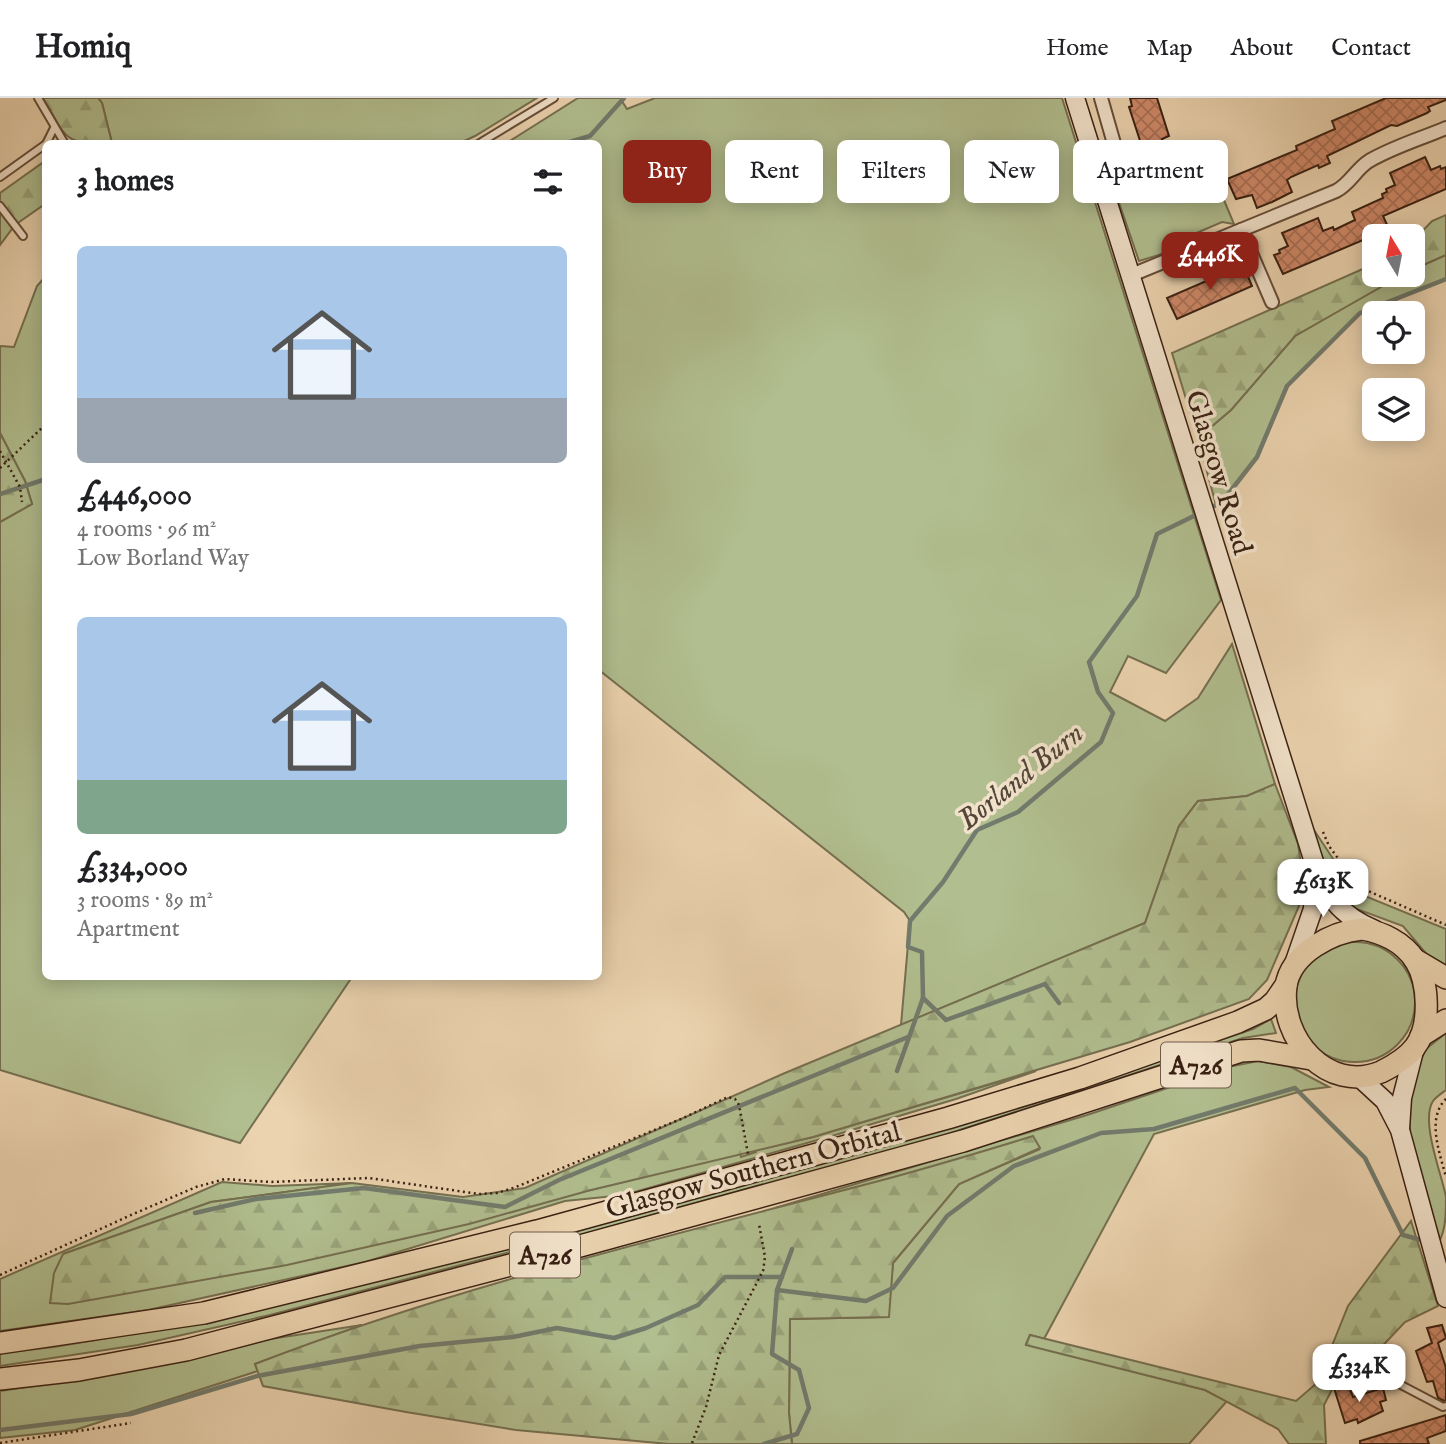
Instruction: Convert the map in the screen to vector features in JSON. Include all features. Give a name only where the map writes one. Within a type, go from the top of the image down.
[{"type":"highway","name":"A726","points":[[1288,981],[1304,956],[1324,939],[1348,930],[1378,932]]},
{"type":"highway","points":[[1378,932],[1446,978]]},
{"type":"highway","points":[[1415,959],[1426,1002],[1418,1041]]},
{"type":"highway","points":[[1288,981],[1286,1005],[1292,1027],[1311,1059]]},
{"type":"highway","name":"Glasgow Southern Orbital","points":[[0,1343],[218,1310],[550,1227],[948,1118],[1080,1078],[1238,1022],[1266,1009],[1275,1001],[1288,981]]},
{"type":"highway","points":[[1359,1077],[1390,1068],[1418,1041],[1446,1020]]},
{"type":"highway","name":"Glasgow Southern Orbital","points":[[0,1379],[79,1370],[186,1350],[518,1263],[963,1142],[1241,1051],[1259,1050],[1311,1059]]},
{"type":"highway","name":"A726","points":[[1311,1059],[1326,1070],[1359,1077]]},
{"type":"main road","name":"Glasgow Road","points":[[1075,98],[1314,862],[1327,892],[1343,912],[1378,932]]},
{"type":"main road","name":"Glasgow Road","points":[[1288,981],[1313,909],[1314,862]]},
{"type":"main road","points":[[1400,1130],[1402,1098],[1418,1041]]},
{"type":"main road","points":[[1359,1077],[1385,1101],[1400,1130],[1446,1298]]},
{"type":"street","points":[[1101,98],[1113,140]]},
{"type":"street","points":[[1129,276],[1343,188],[1370,161],[1446,128]]},
{"type":"street","points":[[1241,230],[1272,302]]},
{"type":"lane","points":[[38,98],[62,140]]},
{"type":"lane","points":[[485,140],[554,98]]},
{"type":"lane","points":[[48,140],[54,128]]},
{"type":"lane","points":[[0,177],[42,147]]},
{"type":"lane","points":[[0,206],[23,236]]},
{"type":"lane","points":[[1361,1374],[1381,1375],[1443,1407],[1446,1406]]},
{"type":"path","points":[[0,468],[42,428]]},
{"type":"path","points":[[0,451],[20,486],[22,502]]},
{"type":"path","points":[[1318,822],[1329,846],[1359,887],[1446,925]]},
{"type":"path","points":[[0,1275],[131,1215],[214,1181],[236,1179],[271,1182],[369,1178],[458,1192],[497,1193],[681,1119],[728,1097],[735,1099],[739,1105],[748,1156]]},
{"type":"path","points":[[1446,1099],[1440,1105],[1436,1121],[1437,1143],[1446,1177]]},
{"type":"path","points":[[692,1443],[706,1407],[719,1355],[763,1271],[765,1257],[759,1224]]},
{"type":"path","points":[[0,1443],[131,1423]]},
{"type":"green space","points":[[43,98],[98,98],[102,103],[111,140],[74,140],[62,131]]},
{"type":"green space","points":[[98,98],[537,98],[466,140],[111,140],[102,103]]},
{"type":"green space","points":[[578,98],[620,98],[627,109],[655,98],[1062,98],[1075,140],[1073,140],[1073,203],[1095,203],[1221,600],[1166,673],[1128,656],[1110,692],[1165,721],[1198,698],[1232,644],[1275,784],[1247,796],[1198,801],[1179,826],[1145,923],[901,1025],[910,921],[904,912],[602,672],[602,140],[511,140]]},
{"type":"green space","points":[[42,163],[42,206],[15,225],[0,245],[0,193]]},
{"type":"green space","points":[[1119,203],[1225,203],[1234,224],[1222,222],[1166,246],[1162,254],[1139,261]]},
{"type":"green space","points":[[1446,215],[1446,255],[1425,264],[1425,228],[1432,221]]},
{"type":"green space","points":[[1446,255],[1446,279],[1390,301],[1362,301],[1362,312],[1287,386],[1257,457],[1222,502],[1216,505],[1198,438],[1231,410],[1295,336],[1379,287],[1425,287],[1425,264]]},
{"type":"green space","points":[[1362,269],[1362,287],[1381,287],[1295,336],[1231,410],[1198,438],[1172,353]]},
{"type":"green space","points":[[42,280],[42,980],[350,980],[240,1143],[0,1070],[0,522],[32,504],[25,481],[0,433],[0,346],[14,347],[37,286]]},
{"type":"green space","points":[[0,433],[25,481],[32,504],[0,522]]},
{"type":"green space","points":[[1275,784],[1298,844],[1305,892],[1267,980],[1249,999],[1130,1042],[813,1137],[591,1190],[469,1224],[287,1265],[68,1304],[50,1303],[54,1273],[63,1254],[211,1202],[352,1183],[463,1197],[525,1188],[785,1073],[1145,923],[1179,826],[1198,801],[1247,796]]},
{"type":"green space","points":[[1310,824],[1355,892],[1446,929],[1446,968],[1429,957],[1403,926],[1354,908],[1330,878]]},
{"type":"green space","points":[[1355,942],[1378,947],[1397,960],[1410,979],[1415,1002],[1410,1025],[1397,1044],[1378,1057],[1355,1062],[1332,1057],[1313,1044],[1300,1025],[1295,1002],[1300,979],[1313,960],[1332,947]]},
{"type":"green space","points":[[1271,1019],[1276,1033],[1243,1038],[892,1152],[270,1315],[138,1345],[0,1366],[0,1353],[161,1329],[1167,1058],[1253,1029]]},
{"type":"green space","points":[[1446,1033],[1446,1090],[1433,1101],[1429,1121],[1446,1197],[1445,1225],[1440,1240],[1410,1148],[1409,1102],[1414,1074],[1426,1049]]},
{"type":"green space","points":[[1258,1061],[1291,1067],[1329,1087],[1305,1090],[1154,1134],[1044,1339],[1030,1335],[1026,1344],[1205,1390],[1227,1401],[1189,1444],[792,1444],[789,1413],[790,1319],[888,1317],[893,1263],[959,1184],[1040,1149],[878,1182],[775,1208],[1087,1115],[1233,1066]]},
{"type":"green space","points":[[1036,1071],[956,1099],[835,1135],[624,1195],[565,1201],[365,1262],[148,1310],[0,1331],[0,1279],[222,1182],[272,1186],[352,1183],[211,1202],[63,1254],[591,1190],[740,1153],[741,1157],[756,1150],[813,1137]]},
{"type":"green space","points":[[1033,1136],[1040,1148],[959,1184],[893,1263],[889,1317],[790,1319],[789,1413],[792,1444],[669,1444],[516,1430],[263,1386],[255,1364],[407,1310],[562,1264],[895,1177]]},
{"type":"green space","points":[[1411,1221],[1438,1306],[1405,1322],[1372,1357],[1339,1376],[1324,1405],[1326,1444],[1289,1444],[1278,1429],[1205,1390],[1026,1345],[1030,1335],[1296,1401],[1317,1383],[1348,1306]]},
{"type":"green space","points":[[362,1325],[255,1364],[258,1371],[75,1430],[0,1438],[0,1391],[92,1377],[264,1340]]},
{"type":"building","points":[[1130,98],[1157,98],[1169,136],[1162,140],[1140,140],[1129,107],[1132,106]]},
{"type":"building","points":[[1386,98],[1446,98],[1428,107],[1430,111],[1427,113],[1397,126],[1391,125],[1327,156],[1330,163],[1319,168],[1318,165],[1291,177],[1287,180],[1292,192],[1272,202],[1257,208],[1252,195],[1236,199],[1228,179],[1297,150],[1296,146],[1335,129],[1332,121]]},
{"type":"building","points":[[1425,157],[1431,170],[1440,166],[1441,169],[1446,167],[1446,189],[1383,216],[1387,224],[1362,224],[1362,240],[1283,274],[1274,255],[1288,246],[1282,233],[1318,218],[1323,231],[1333,227],[1334,230],[1355,220],[1352,212],[1383,198],[1382,194],[1387,192],[1386,189],[1395,185],[1390,173]]},
{"type":"building","points":[[1243,265],[1252,286],[1177,319],[1167,298]]},
{"type":"building","points":[[1442,1325],[1446,1338],[1438,1343],[1446,1368],[1444,1401],[1438,1398],[1433,1381],[1427,1382],[1416,1351],[1432,1343],[1427,1328]]},
{"type":"building","points":[[1348,1384],[1353,1397],[1383,1388],[1386,1400],[1380,1402],[1383,1411],[1358,1423],[1357,1419],[1345,1423],[1334,1388]]},
{"type":"building","points":[[1446,1415],[1446,1431],[1427,1438],[1429,1444],[1360,1444],[1360,1441]]},
{"type":"waterway","points":[[576,140],[590,136],[624,98]]},
{"type":"waterway","name":"Borland Burn","points":[[1208,509],[1222,502],[1257,457],[1287,386],[1360,313],[1446,279]]},
{"type":"waterway","points":[[0,494],[42,480]]},
{"type":"waterway","name":"Borland Burn","points":[[897,1071],[923,998],[922,952],[908,947],[910,921],[943,882],[977,830],[1018,812],[1101,742],[1113,713],[1098,692],[1089,662],[1137,596],[1157,534],[1200,513]]},
{"type":"waterway","points":[[923,998],[946,1020],[1045,984],[1059,1003]]},
{"type":"waterway","points":[[195,1213],[256,1199],[364,1188],[505,1207],[559,1180],[908,1037]]},
{"type":"waterway","points":[[777,1290],[866,1301],[893,1288],[947,1216],[1014,1166],[1101,1133],[1154,1129],[1295,1088],[1365,1158],[1403,1235],[1425,1241]]},
{"type":"waterway","name":"Borland Burn","points":[[764,1444],[797,1434],[809,1408],[799,1370],[772,1354],[777,1290],[792,1249]]},
{"type":"waterway","points":[[0,1430],[131,1414],[257,1376],[420,1346],[513,1337],[557,1328],[614,1338],[646,1328],[698,1305],[725,1277],[782,1277]]}]
